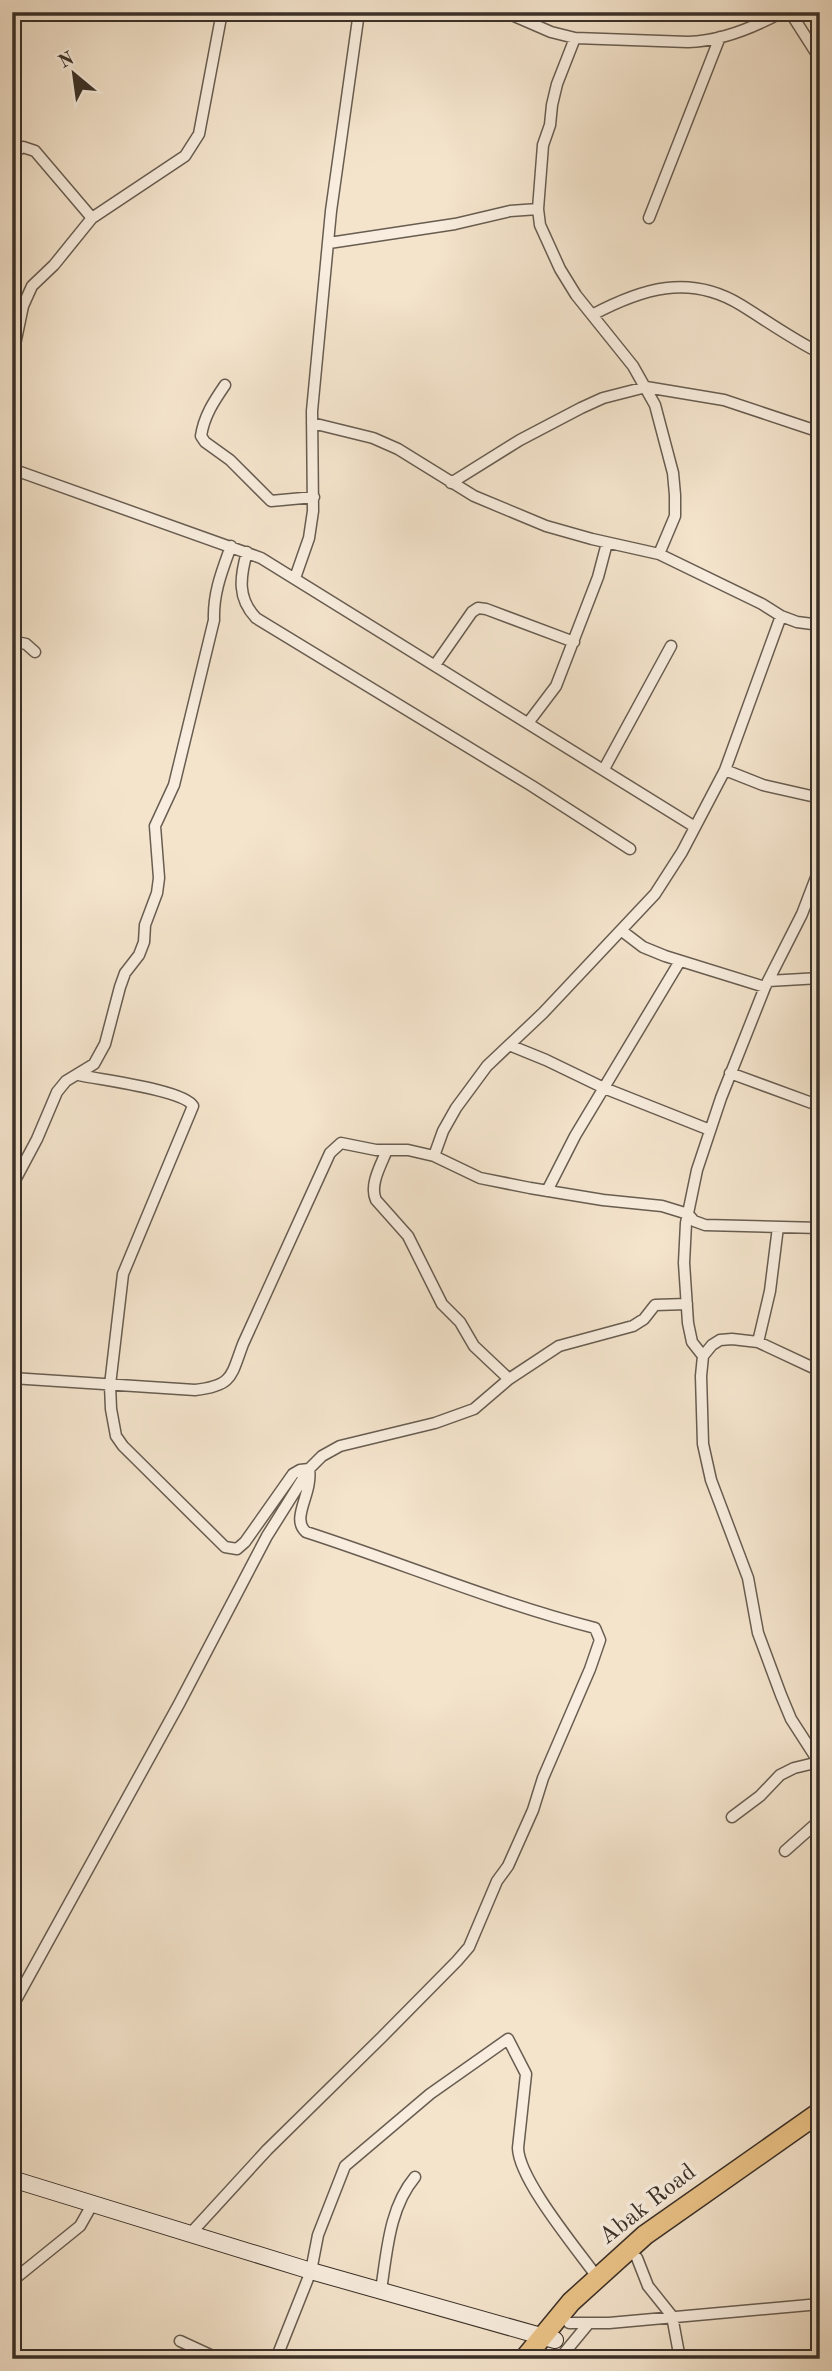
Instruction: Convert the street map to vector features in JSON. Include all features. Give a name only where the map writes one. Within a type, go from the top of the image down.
[{"type":"highway","name":"Abak Road","points":[[540,2359],[557,2346],[597,2277],[664,2220],[820,2112]]},
{"type":"highway","name":"Abak Road","points":[[524,2359],[557,2346],[569,2322],[614,2277],[684,2221],[820,2125]]},
{"type":"street","points":[[12,359],[23,306],[32,286],[54,265],[92,218],[186,156],[193,145],[199,134],[222,12]]},
{"type":"street","points":[[295,578],[309,538],[314,497],[312,423],[331,211],[359,12]]},
{"type":"street","points":[[505,12],[551,32],[575,38],[688,42],[720,37],[782,12]]},
{"type":"street","points":[[790,12],[820,59]]},
{"type":"street","points":[[649,218],[720,37]]},
{"type":"street","points":[[575,38],[557,84],[550,125],[543,145],[538,209],[540,225],[560,269],[619,348],[655,405],[668,450],[675,495],[675,516],[659,554]]},
{"type":"street","points":[[12,153],[27,147],[36,151],[92,218]]},
{"type":"street","points":[[329,243],[455,224],[510,211],[538,209]]},
{"type":"street","points":[[592,315],[621,299],[643,291],[674,286],[706,289],[738,303],[793,340],[820,353]]},
{"type":"street","points":[[225,385],[210,407],[202,428],[201,436],[205,442],[230,460],[271,501],[314,497]]},
{"type":"street","points":[[451,482],[520,440],[581,408],[603,398],[646,387],[724,400],[820,432]]},
{"type":"street","points":[[312,423],[373,438],[398,449],[474,496],[546,526],[659,554],[781,616],[797,622],[820,625]]},
{"type":"street","points":[[12,469],[247,552],[295,578],[695,827]]},
{"type":"street","points":[[528,723],[556,687],[598,577],[607,543]]},
{"type":"street","points":[[12,1186],[37,1139],[57,1092],[66,1081],[94,1064],[105,1044],[125,974],[139,955],[144,942],[145,925],[159,878],[155,826],[174,785],[214,620],[216,589],[231,546]]},
{"type":"street","points":[[247,552],[240,578],[242,595],[247,608],[256,618],[532,786],[629,849]]},
{"type":"street","points":[[435,665],[472,612],[478,608],[574,642]]},
{"type":"street","points":[[434,1156],[443,1131],[456,1108],[487,1066],[543,1013],[596,954],[622,931],[655,894],[674,866],[725,770],[781,616]]},
{"type":"street","points":[[12,641],[26,644],[35,652]]},
{"type":"street","points":[[604,769],[671,646]]},
{"type":"street","points":[[725,770],[763,785],[820,798]]},
{"type":"street","points":[[703,1356],[692,1342],[684,1238],[697,1170],[730,1073],[767,984],[802,914],[820,867]]},
{"type":"street","points":[[622,931],[643,947],[680,961],[767,984],[820,978]]},
{"type":"street","points":[[547,1191],[575,1136],[680,961]]},
{"type":"street","points":[[509,1045],[604,1088],[710,1130]]},
{"type":"street","points":[[730,1073],[820,1106]]},
{"type":"street","points":[[79,1075],[158,1089],[189,1100],[193,1106],[123,1274],[110,1385],[116,1436],[225,1547],[237,1549],[245,1542],[293,1474],[309,1469]]},
{"type":"street","points":[[12,1378],[195,1390],[225,1384],[330,1153],[341,1143],[387,1150],[408,1150],[434,1156],[480,1178],[547,1191],[662,1206],[688,1214],[694,1221],[705,1225],[820,1228]]},
{"type":"street","points":[[387,1150],[373,1187],[376,1200],[408,1236],[442,1304],[460,1322],[474,1346],[509,1379]]},
{"type":"street","points":[[758,1342],[770,1291],[778,1227]]},
{"type":"street","points":[[12,2007],[267,1536],[309,1469],[322,1456],[340,1446],[361,1443],[390,1432],[458,1416],[474,1409],[509,1379],[559,1346],[633,1326],[644,1320],[655,1305],[687,1304]]},
{"type":"street","points":[[732,1817],[760,1796],[780,1775],[794,1768],[819,1763],[791,1719],[781,1695],[758,1633],[748,1578],[711,1480],[703,1444],[703,1356],[720,1340],[758,1342],[820,1371]]},
{"type":"street","points":[[191,2233],[267,2150],[469,1947],[497,1881],[508,1866],[533,1810],[543,1778],[600,1640],[595,1628],[539,1614],[306,1532],[300,1527],[299,1518],[310,1486],[309,1469]]},
{"type":"street","points":[[785,1852],[820,1820]]},
{"type":"street","points":[[275,2359],[311,2271],[318,2235],[345,2166],[430,2094],[509,2039],[526,2071],[519,2157],[539,2199],[597,2277]]},
{"type":"street","points":[[381,2290],[391,2228],[398,2206],[415,2177]]},
{"type":"street","points":[[12,2179],[557,2346],[589,2323]]},
{"type":"street","points":[[12,2281],[80,2226],[93,2203]]},
{"type":"street","points":[[637,2258],[648,2286],[673,2316],[680,2359]]},
{"type":"street","points":[[569,2322],[609,2323],[820,2304]]},
{"type":"street","points":[[180,2341],[219,2359]]}]
